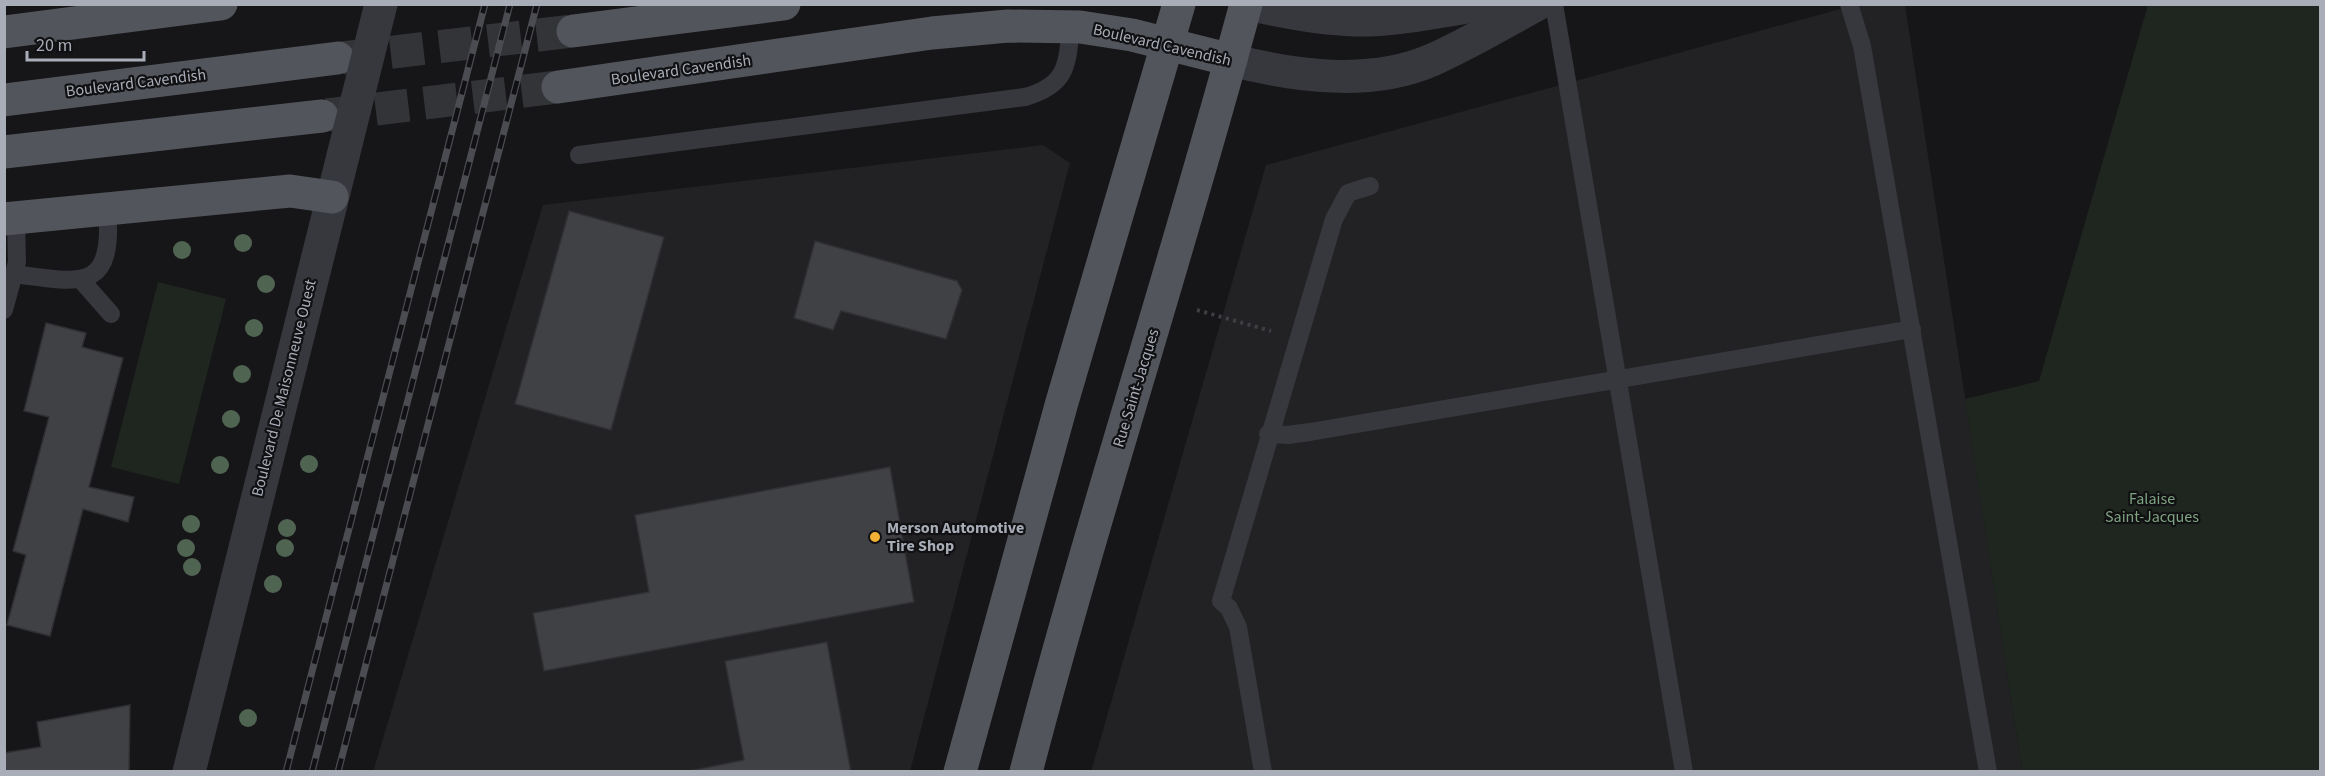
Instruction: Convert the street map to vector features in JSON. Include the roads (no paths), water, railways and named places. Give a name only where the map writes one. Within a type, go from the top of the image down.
[{"type":"main road","points":[[4,32],[221,4]]},
{"type":"main road","points":[[573,32],[784,4]]},
{"type":"main road","points":[[960,771],[1062,402],[1179,4]]},
{"type":"main road","name":"Rue Saint-Jacques","points":[[1026,771],[1064,631],[1247,4]]},
{"type":"main road","name":"Boulevard Cavendish","points":[[558,87],[932,33],[1008,26],[1071,27],[1132,35],[1232,60]]},
{"type":"main road","name":"Boulevard Cavendish","points":[[4,100],[338,58]]},
{"type":"main road","points":[[4,152],[322,116]]},
{"type":"main road","points":[[10,218],[290,191],[332,197]]},
{"type":"street","name":"Boulevard De Maisonneuve Ouest","points":[[189,771],[381,4]]},
{"type":"street","points":[[1247,4],[1295,14],[1354,20],[1381,19],[1488,4]]},
{"type":"street","name":"Boulevard Cavendish","points":[[1232,60],[1309,75],[1347,76],[1390,71],[1430,61],[1538,4]]},
{"type":"lane","points":[[1554,4],[1684,771]]},
{"type":"lane","points":[[1849,4],[1862,46],[1988,771]]},
{"type":"lane","points":[[579,155],[1025,97],[1053,86],[1062,74],[1071,27]]},
{"type":"lane","points":[[1263,771],[1238,627],[1229,608],[1221,601],[1268,434],[1334,219],[1348,193],[1370,186]]},
{"type":"lane","points":[[14,273],[81,280],[91,277],[107,249],[107,209]]},
{"type":"lane","points":[[4,310],[14,273],[18,246],[10,218]]},
{"type":"lane","points":[[81,280],[111,314]]},
{"type":"lane","points":[[1268,434],[1299,434],[1912,329]]},
{"type":"tunnel","points":[[342,58],[573,31]]},
{"type":"tunnel","points":[[327,115],[558,87]]},
{"type":"railway","points":[[286,772],[485,4]]},
{"type":"railway","points":[[312,772],[510,4]]},
{"type":"railway","points":[[338,772],[537,4]]},
{"type":"place","name":"Merson Automotive Tire Shop","points":[[875,537]]},
{"type":"park label","name":"Falaise Saint-Jacques","points":[[2152,508]]}]
